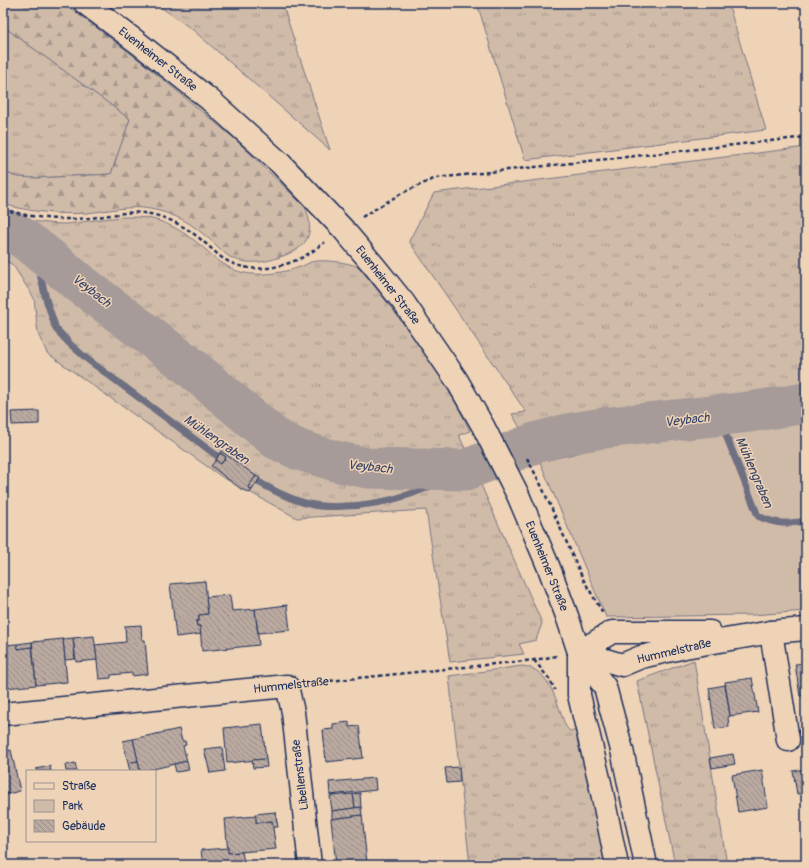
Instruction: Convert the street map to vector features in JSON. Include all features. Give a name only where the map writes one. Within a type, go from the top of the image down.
[{"type":"main road","name":"Euenheimer Straße","points":[[85,3],[143,46],[216,105],[280,163],[343,229],[399,297],[456,379],[483,426],[518,495],[549,568],[579,652],[605,687],[622,750],[646,865]]},
{"type":"main road","name":"Hummelstraße","points":[[579,652],[612,632],[771,632],[806,629]]},
{"type":"main road","name":"Hummelstraße","points":[[579,652],[622,665],[641,657],[685,647],[771,632]]},
{"type":"main road","points":[[771,632],[788,740]]},
{"type":"main road","name":"Euenheimer Straße","points":[[579,652],[579,695],[600,783],[617,865]]},
{"type":"main road","name":"Hummelstraße","points":[[3,714],[287,686]]},
{"type":"main road","name":"Libellenstraße","points":[[287,686],[293,712],[310,865]]},
{"type":"path","points":[[3,209],[31,217],[47,219],[90,218],[112,214],[130,213],[156,215],[186,228],[221,257],[237,266],[257,269],[270,268],[300,258],[343,229],[402,193],[436,178],[806,137]]},
{"type":"path","name":"Hummelstraße","points":[[287,686],[534,660],[579,652]]},
{"type":"green space","points":[[3,3],[64,3],[143,63],[235,139],[305,207],[310,224],[309,234],[303,245],[290,253],[268,261],[248,262],[236,260],[228,256],[200,231],[186,221],[155,210],[135,208],[66,214],[34,211],[3,204],[3,172],[18,177],[37,178],[111,174],[130,119],[3,26]]},
{"type":"green space","points":[[155,3],[282,3],[330,150],[193,30]]},
{"type":"green space","points":[[477,3],[728,3],[766,130],[525,160]]},
{"type":"green space","points":[[3,26],[130,119],[111,174],[37,178],[18,177],[3,172]]},
{"type":"green space","points":[[806,147],[806,413],[610,445],[540,462],[512,414],[526,412],[409,241],[434,193]]},
{"type":"green space","points":[[3,214],[34,221],[58,224],[127,217],[151,219],[162,222],[178,230],[194,240],[220,262],[244,273],[277,273],[301,267],[316,261],[342,262],[359,267],[405,325],[433,366],[447,387],[470,431],[459,435],[542,623],[536,640],[519,644],[524,654],[450,662],[426,510],[297,518],[222,477],[47,353],[38,334],[34,298],[13,265],[3,259]]},
{"type":"green space","points":[[806,413],[806,611],[752,615],[606,617],[540,462],[610,445]]},
{"type":"green space","points":[[694,660],[727,865],[675,865],[637,681]]},
{"type":"green space","points":[[522,666],[532,668],[540,673],[546,680],[552,689],[566,727],[570,731],[577,731],[611,865],[470,865],[449,676]]},
{"type":"building","points":[[39,411],[39,424],[12,425],[11,412]]},
{"type":"building","points":[[221,451],[256,476],[248,487],[252,490],[250,493],[241,489],[211,466],[216,460],[221,464],[226,457],[220,453]]},
{"type":"building","points":[[220,453],[226,457],[221,464],[216,460]]},
{"type":"building","points":[[256,476],[260,478],[252,490],[248,487]]},
{"type":"building","points":[[205,581],[208,614],[199,615],[199,621],[196,621],[197,626],[200,626],[201,634],[176,637],[170,584]]},
{"type":"building","points":[[230,595],[232,611],[255,609],[259,645],[202,651],[200,626],[197,626],[196,621],[199,621],[199,615],[208,614],[206,597]]},
{"type":"building","points":[[287,605],[290,630],[258,633],[255,609]]},
{"type":"building","points":[[141,625],[142,640],[145,640],[148,674],[132,676],[132,673],[111,675],[111,678],[99,679],[95,645],[126,642],[125,626]]},
{"type":"building","points":[[94,636],[97,660],[76,662],[73,638]]},
{"type":"building","points":[[73,638],[75,659],[65,660],[63,639]]},
{"type":"building","points":[[63,639],[67,682],[36,685],[32,642]]},
{"type":"building","points":[[32,642],[32,647],[18,649],[17,644]]},
{"type":"building","points":[[17,644],[18,649],[32,647],[36,685],[5,688],[3,645]]},
{"type":"building","points":[[806,663],[806,695],[800,696],[795,664]]},
{"type":"building","points":[[752,678],[758,712],[730,716],[725,682]]},
{"type":"building","points":[[725,685],[730,716],[728,717],[729,727],[715,729],[709,688]]},
{"type":"building","points":[[349,722],[349,727],[359,726],[363,758],[326,762],[323,730],[333,729],[333,724]]},
{"type":"building","points":[[262,724],[266,759],[227,763],[224,728]]},
{"type":"building","points":[[179,729],[182,741],[185,741],[186,745],[183,746],[187,761],[149,770],[140,770],[133,739]]},
{"type":"building","points":[[133,739],[138,761],[128,763],[123,741]]},
{"type":"building","points":[[222,747],[225,771],[210,773],[204,749]]},
{"type":"building","points":[[11,750],[20,791],[3,795],[3,752]]},
{"type":"building","points":[[733,754],[735,764],[712,768],[710,758]]},
{"type":"building","points":[[266,759],[267,767],[253,768],[252,760]]},
{"type":"building","points":[[138,761],[140,770],[130,770],[128,763]]},
{"type":"building","points":[[187,761],[189,770],[176,772],[174,764]]},
{"type":"building","points":[[75,763],[77,770],[66,770],[65,765]]},
{"type":"building","points":[[50,766],[51,770],[36,770]]},
{"type":"building","points":[[459,767],[460,782],[447,783],[445,768]]},
{"type":"building","points":[[806,769],[806,793],[797,794],[793,771]]},
{"type":"building","points":[[762,770],[768,807],[738,812],[732,775]]},
{"type":"building","points":[[375,778],[376,790],[330,795],[329,782]]},
{"type":"building","points":[[360,793],[361,807],[355,808],[353,794]]},
{"type":"building","points":[[353,794],[355,808],[332,811],[330,796]]},
{"type":"building","points":[[361,807],[362,815],[332,819],[332,811]]},
{"type":"building","points":[[275,812],[278,827],[273,827],[272,821],[256,823],[255,814]]},
{"type":"building","points":[[362,815],[367,863],[336,865],[331,819]]},
{"type":"building","points":[[256,816],[256,823],[272,821],[276,849],[228,853],[225,819]]},
{"type":"building","points":[[228,848],[228,853],[242,852],[244,862],[222,865],[203,865],[201,850]]},
{"type":"building","points":[[244,862],[244,865],[222,865]]},
{"type":"waterway","name":"Veybach","points":[[3,229],[17,234],[39,250],[78,282],[188,365],[276,439],[299,450],[335,461],[367,468],[465,470],[535,443],[567,434],[603,428],[749,412],[806,403]]},
{"type":"waterway","name":"Mühlengraben","points":[[39,250],[40,274],[46,299],[56,329],[87,359],[224,461]]},
{"type":"waterway","name":"Mühlengraben","points":[[718,415],[758,516],[782,523],[806,521]]},
{"type":"waterway","name":"Mühlengraben","points":[[250,477],[271,489],[301,502],[313,505],[336,507],[378,503],[407,495],[436,484],[465,470]]}]
